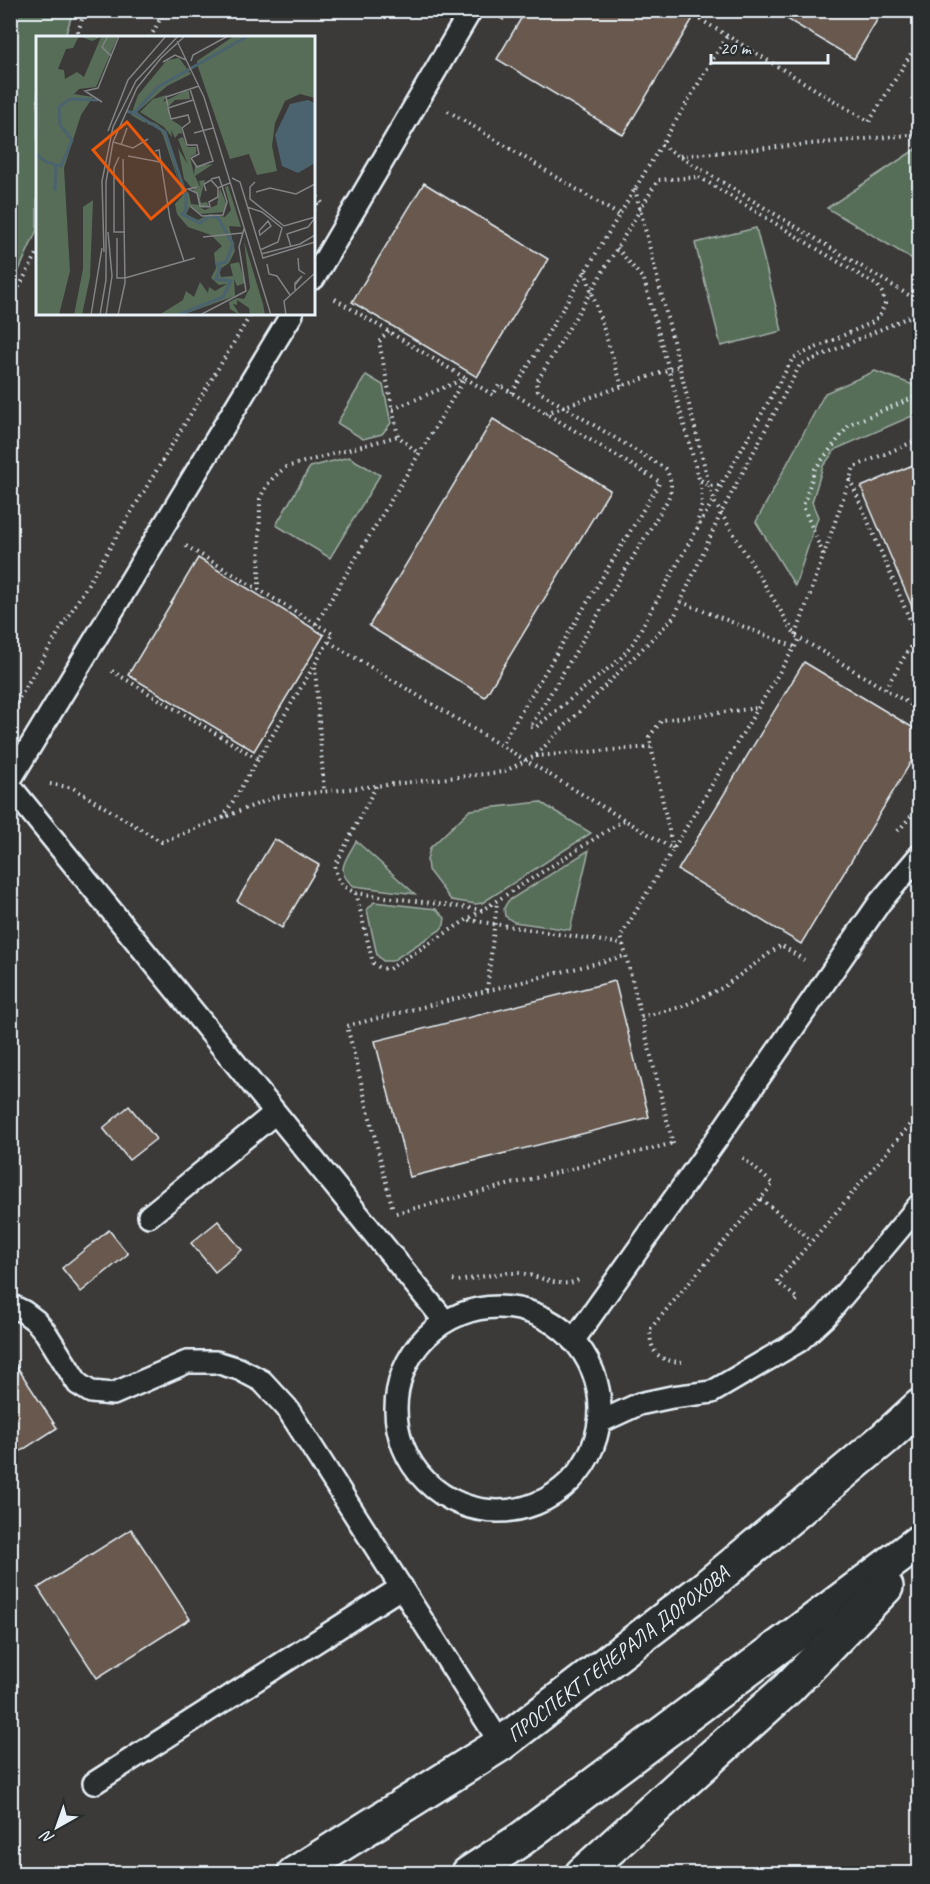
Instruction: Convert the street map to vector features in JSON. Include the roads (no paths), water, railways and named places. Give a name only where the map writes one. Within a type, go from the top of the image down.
[{"type":"main road","name":"ПРОСПЕКТ ГЕНЕРАЛА ДОРОХОВА","points":[[294,1874],[501,1744],[706,1587],[885,1438],[920,1406]]},
{"type":"main road","points":[[468,1874],[529,1833],[920,1542]]},
{"type":"main road","points":[[582,1874],[788,1688],[920,1553]]},
{"type":"lane","points":[[315,276],[471,10]]},
{"type":"lane","points":[[10,780],[291,315]]},
{"type":"lane","points":[[10,786],[444,1320]]},
{"type":"lane","points":[[573,1341],[718,1137],[880,902],[920,855]]},
{"type":"lane","points":[[149,1216],[275,1113]]},
{"type":"lane","points":[[600,1422],[639,1404],[712,1392],[799,1341],[826,1316],[920,1204]]},
{"type":"lane","points":[[10,1305],[36,1321],[78,1384],[91,1392],[113,1394],[187,1362],[216,1362],[239,1369],[261,1381],[287,1408],[501,1744]]},
{"type":"lane","points":[[497,1306],[530,1311],[559,1326],[582,1350],[598,1384],[600,1422],[589,1457],[567,1485],[536,1504],[500,1511],[464,1506],[432,1487],[409,1460],[397,1425],[398,1389],[410,1355],[444,1320],[464,1312],[497,1306]]},
{"type":"lane","points":[[94,1783],[402,1587]]}]
